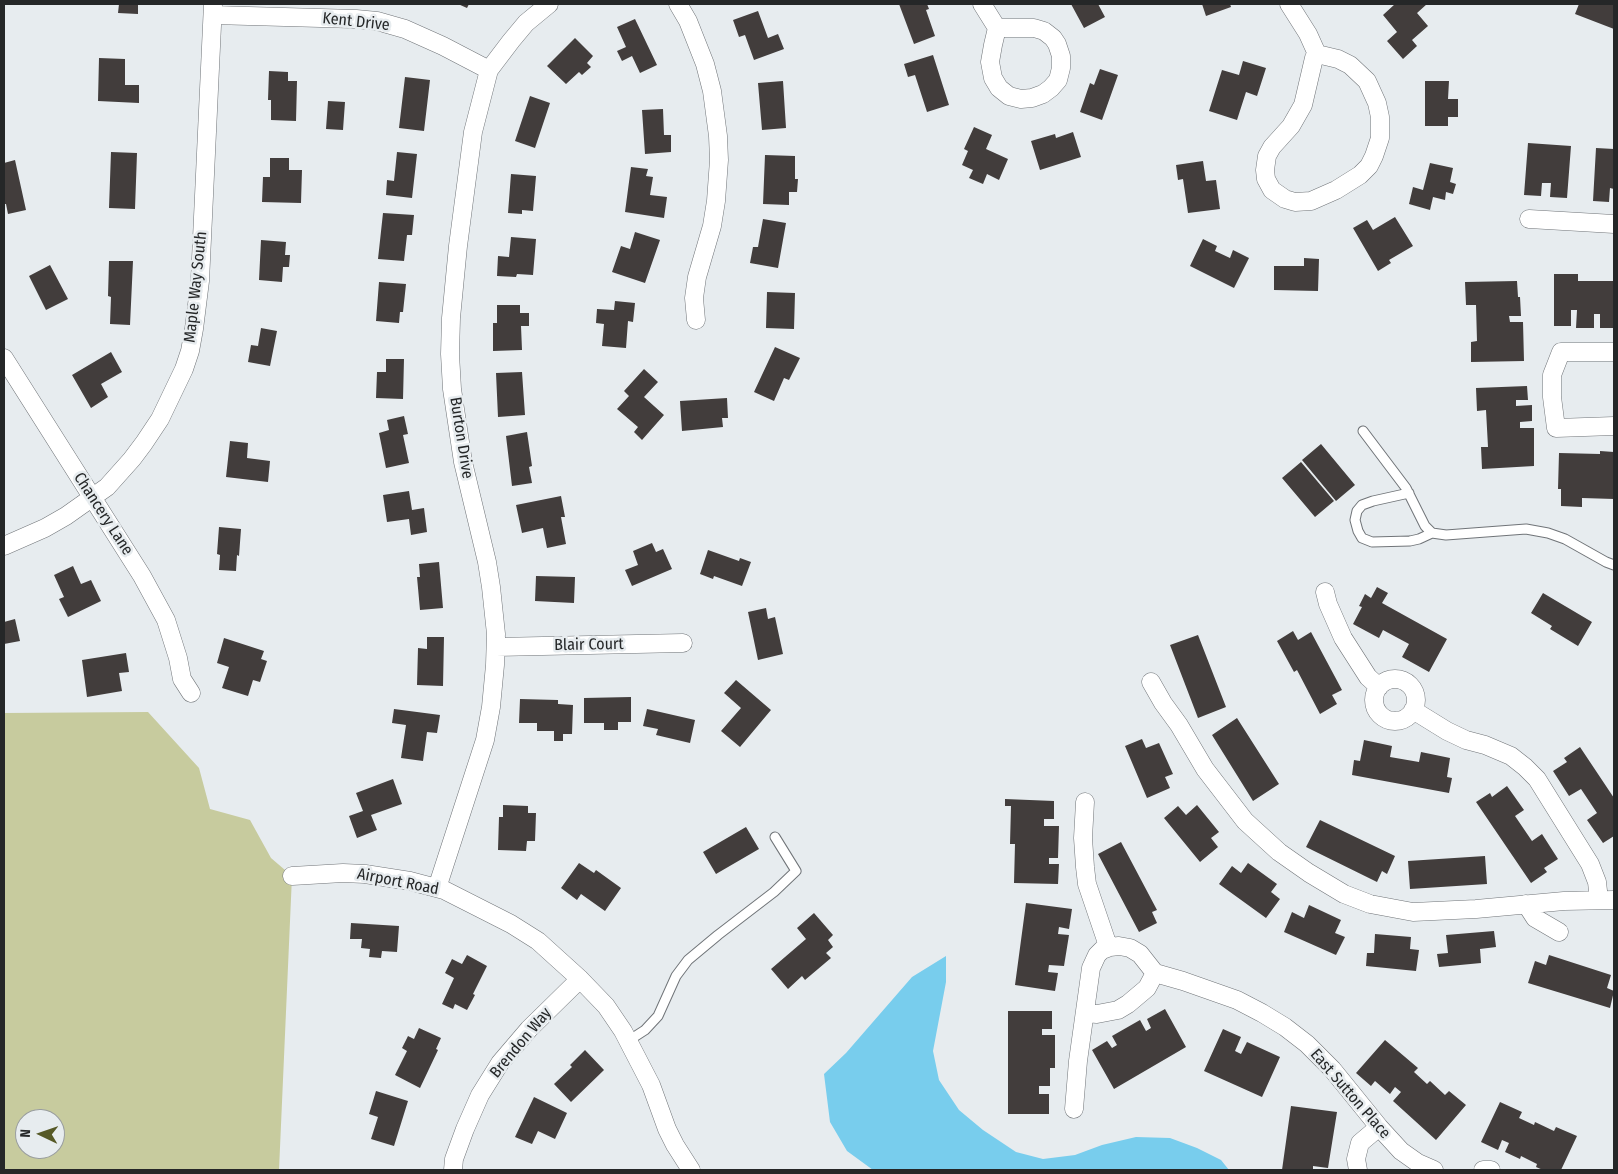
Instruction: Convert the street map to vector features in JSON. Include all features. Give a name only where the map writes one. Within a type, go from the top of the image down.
[{"type":"street","name":"Burton Drive","points":[[437,888],[485,740],[491,707],[496,647],[487,562],[463,462],[456,420],[450,354],[451,318],[458,246],[473,132],[489,70],[510,40],[526,23],[549,4]]},
{"type":"street","points":[[678,4],[705,64],[712,91],[718,136],[719,160],[716,201],[712,226],[697,277],[694,298],[696,320]]},
{"type":"street","points":[[982,4],[998,28]]},
{"type":"street","points":[[1289,4],[1308,34],[1317,54]]},
{"type":"street","name":"Kent Drive","points":[[213,9],[377,21],[405,29],[489,70]]},
{"type":"street","name":"Maple Way South","points":[[4,546],[46,528],[106,487],[144,444],[160,419],[176,386],[190,350],[202,266],[213,9]]},
{"type":"street","points":[[998,28],[1034,28],[1044,31],[1053,38],[1061,56],[1061,68],[1058,80],[1051,88],[1043,94],[1021,99],[1009,96],[1000,88],[993,78],[990,62],[998,28]]},
{"type":"street","points":[[1317,54],[1338,59],[1350,65],[1367,81],[1378,103],[1380,138],[1371,161],[1360,175],[1336,190],[1311,201],[1295,202],[1285,199],[1272,190],[1266,180],[1267,156],[1272,147],[1291,126],[1303,106],[1314,58],[1317,54]]},
{"type":"street","points":[[1529,219],[1614,224]]},
{"type":"street","points":[[1614,352],[1561,352],[1552,375],[1552,397],[1556,428],[1614,426]]},
{"type":"street","name":"Chancery Lane","points":[[4,358],[142,576],[166,620],[187,686]]},
{"type":"street","points":[[1325,592],[1328,604],[1343,638],[1368,677],[1378,687]]},
{"type":"street","name":"Blair Court","points":[[496,647],[683,643]]},
{"type":"street","points":[[1390,679],[1397,679],[1410,684],[1416,697],[1416,704],[1413,710],[1403,719],[1390,720],[1383,717],[1378,713],[1374,700],[1378,687],[1390,679]]},
{"type":"street","points":[[1151,682],[1163,703],[1180,725],[1205,769],[1245,821],[1279,852],[1344,894],[1370,904],[1413,912],[1476,909],[1564,901],[1607,900],[1576,839],[1537,779],[1525,767],[1511,756],[1466,740],[1447,731],[1413,710]]},
{"type":"street","points":[[1085,802],[1085,867],[1088,884],[1110,947]]},
{"type":"street","name":"Airport Road","points":[[292,876],[343,872],[410,881],[437,888],[502,919],[538,941],[580,979],[606,1006],[628,1041],[651,1085],[671,1137],[691,1170]]},
{"type":"street","points":[[1526,904],[1536,918],[1559,932]]},
{"type":"street","points":[[1074,1109],[1078,1061],[1091,968],[1097,955],[1102,950],[1110,947],[1130,948],[1140,954],[1155,973],[1147,988],[1118,1010],[1097,1014],[1085,1013]]},
{"type":"street","name":"East Sutton Place","points":[[1155,973],[1237,1000],[1285,1027],[1307,1044],[1332,1069],[1401,1151],[1418,1163],[1434,1170]]},
{"type":"street","name":"Brendon Way","points":[[453,1170],[454,1159],[465,1128],[480,1095],[500,1063],[529,1029],[580,979]]},
{"type":"street","points":[[1358,1170],[1356,1159],[1360,1143],[1379,1127]]},
{"type":"street","points":[[1483,1170],[1492,1170]]},
{"type":"lane","points":[[1363,431],[1406,488],[1425,526],[1432,534]]},
{"type":"lane","points":[[1409,493],[1373,501],[1362,506],[1357,511],[1355,520],[1362,538],[1372,542],[1410,541],[1432,534],[1446,535],[1526,529],[1565,539],[1614,565]]},
{"type":"lane","points":[[628,1041],[645,1030],[658,1016],[676,976],[688,960],[774,892],[796,871],[775,837]]},
{"type":"green space","points":[[148,712],[199,768],[210,809],[250,820],[271,858],[292,876],[279,1170],[4,1170],[4,713]]},
{"type":"water","points":[[946,956],[946,982],[933,1051],[939,1080],[959,1110],[983,1130],[1016,1152],[1043,1159],[1075,1155],[1102,1145],[1136,1137],[1170,1138],[1197,1148],[1221,1160],[1229,1170],[873,1170],[847,1151],[830,1122],[824,1074],[846,1053],[912,977]]},
{"type":"building","points":[[119,4],[138,4],[138,14],[118,13]]},
{"type":"building","points":[[458,4],[469,4],[467,8]]},
{"type":"building","points":[[899,4],[927,4],[929,9],[926,10],[935,36],[914,44]]},
{"type":"building","points":[[1071,4],[1098,4],[1105,17],[1084,28]]},
{"type":"building","points":[[1202,4],[1230,4],[1231,7],[1206,16]]},
{"type":"building","points":[[1395,4],[1427,4],[1417,13],[1428,26],[1412,40],[1417,46],[1403,59],[1387,41],[1397,32],[1383,15]]},
{"type":"building","points":[[1579,4],[1614,4],[1614,29],[1575,14]]},
{"type":"building","points":[[758,11],[768,38],[778,34],[784,49],[754,60],[745,35],[739,37],[733,20]]},
{"type":"building","points":[[635,19],[657,65],[640,73],[632,56],[622,61],[617,51],[626,47],[617,27]]},
{"type":"building","points":[[575,38],[593,56],[587,63],[591,67],[582,75],[579,72],[566,84],[547,66]]},
{"type":"building","points":[[933,55],[949,105],[927,112],[915,75],[908,77],[904,64]]},
{"type":"building","points":[[99,58],[125,59],[125,85],[139,85],[139,103],[98,101]]},
{"type":"building","points":[[1243,61],[1266,68],[1257,96],[1246,92],[1237,120],[1209,111],[1222,70],[1239,75]]},
{"type":"building","points":[[1100,69],[1118,75],[1102,120],[1080,112],[1090,83],[1094,85]]},
{"type":"building","points":[[269,71],[288,72],[288,81],[297,81],[296,121],[271,120],[271,100],[268,100]]},
{"type":"building","points":[[405,77],[430,80],[424,131],[399,128]]},
{"type":"building","points":[[783,81],[786,128],[762,130],[758,83]]},
{"type":"building","points":[[1425,81],[1449,81],[1448,99],[1458,99],[1458,117],[1448,117],[1448,126],[1425,126]]},
{"type":"building","points":[[530,96],[550,103],[535,148],[515,141]]},
{"type":"building","points":[[328,101],[345,102],[343,130],[326,129]]},
{"type":"building","points":[[663,109],[664,135],[671,135],[671,152],[645,154],[642,110]]},
{"type":"building","points":[[974,127],[992,135],[986,149],[1008,159],[999,180],[987,174],[983,184],[969,178],[973,170],[962,165],[968,151],[964,149]]},
{"type":"building","points":[[1073,132],[1081,157],[1040,170],[1031,141],[1055,134],[1056,138]]},
{"type":"building","points":[[1528,143],[1571,146],[1567,198],[1550,197],[1551,183],[1542,183],[1541,196],[1524,195]]},
{"type":"building","points":[[1596,148],[1614,149],[1614,189],[1610,188],[1609,202],[1593,201]]},
{"type":"building","points":[[111,152],[137,153],[135,209],[109,208]]},
{"type":"building","points":[[397,152],[417,154],[412,198],[386,195],[387,180],[394,181]]},
{"type":"building","points":[[765,155],[795,156],[795,179],[798,179],[797,192],[789,192],[789,205],[763,204]]},
{"type":"building","points":[[270,158],[289,158],[289,170],[302,170],[301,203],[262,202],[263,177],[270,177]]},
{"type":"building","points":[[15,160],[26,210],[8,214],[6,204],[4,204],[4,163]]},
{"type":"building","points":[[1203,161],[1206,181],[1216,180],[1220,209],[1188,213],[1183,179],[1178,180],[1176,165]]},
{"type":"building","points":[[1430,163],[1453,168],[1450,182],[1456,184],[1453,194],[1446,192],[1445,200],[1433,197],[1430,210],[1409,204],[1413,187],[1423,190]]},
{"type":"building","points":[[631,167],[648,169],[646,176],[653,177],[650,195],[667,197],[664,218],[625,212]]},
{"type":"building","points":[[511,174],[536,176],[533,211],[522,210],[522,214],[508,213]]},
{"type":"building","points":[[383,213],[414,215],[412,235],[407,235],[404,261],[378,259]]},
{"type":"building","points":[[1395,217],[1413,246],[1389,260],[1391,263],[1378,271],[1353,228],[1367,220],[1373,230]]},
{"type":"building","points":[[763,219],[786,223],[778,268],[750,263],[753,247],[758,247]]},
{"type":"building","points":[[635,232],[660,240],[645,283],[612,272],[621,246],[630,249]]},
{"type":"building","points":[[511,237],[536,239],[533,275],[517,274],[516,277],[497,276],[498,256],[509,257]]},
{"type":"building","points":[[1203,239],[1217,246],[1215,251],[1230,258],[1233,250],[1249,258],[1234,288],[1190,266]]},
{"type":"building","points":[[261,240],[286,242],[285,255],[290,255],[289,267],[283,267],[282,282],[259,280]]},
{"type":"building","points":[[1304,258],[1319,259],[1318,291],[1274,290],[1274,266],[1304,266]]},
{"type":"building","points":[[109,261],[133,261],[130,325],[110,324],[111,297],[108,296]]},
{"type":"building","points":[[50,265],[68,299],[46,310],[29,276]]},
{"type":"building","points":[[1554,274],[1578,274],[1578,281],[1614,281],[1614,328],[1600,328],[1600,314],[1594,314],[1594,328],[1576,328],[1577,310],[1571,310],[1571,326],[1554,326]]},
{"type":"building","points":[[1517,281],[1521,316],[1509,316],[1510,322],[1523,322],[1524,361],[1471,362],[1471,342],[1477,341],[1476,305],[1466,305],[1465,282]]},
{"type":"building","points":[[379,282],[406,284],[403,312],[400,312],[399,323],[376,321]]},
{"type":"building","points":[[767,292],[795,293],[794,329],[766,328]]},
{"type":"building","points":[[615,301],[635,303],[633,322],[628,321],[626,348],[602,346],[604,324],[596,323],[597,309],[614,310]]},
{"type":"building","points":[[497,305],[520,305],[520,313],[529,313],[529,326],[521,326],[522,350],[493,351],[493,323],[497,323]]},
{"type":"building","points":[[261,328],[277,331],[270,366],[248,362],[251,345],[258,346]]},
{"type":"building","points":[[775,347],[800,358],[789,380],[784,378],[774,401],[754,392]]},
{"type":"building","points":[[111,352],[122,372],[101,384],[108,397],[91,408],[72,375]]},
{"type":"building","points":[[386,359],[404,359],[403,399],[376,398],[377,372],[386,372]]},
{"type":"building","points":[[644,369],[658,382],[644,397],[664,415],[642,440],[634,432],[638,427],[617,409],[629,396],[624,391]]},
{"type":"building","points":[[522,372],[525,415],[498,417],[496,373]]},
{"type":"building","points":[[1527,386],[1528,400],[1516,400],[1516,406],[1532,405],[1532,421],[1520,422],[1520,428],[1534,428],[1534,466],[1482,469],[1481,447],[1488,447],[1486,410],[1477,411],[1476,388]]},
{"type":"building","points":[[727,398],[728,418],[722,418],[723,427],[682,431],[680,401]]},
{"type":"building","points":[[404,416],[408,434],[403,435],[409,463],[386,468],[379,433],[389,430],[387,420]]},
{"type":"building","points":[[527,432],[532,466],[529,467],[532,483],[512,486],[506,436]]},
{"type":"building","points":[[230,441],[248,443],[247,458],[270,461],[268,482],[226,477]]},
{"type":"building","points":[[1321,444],[1355,485],[1336,501],[1302,460]]},
{"type":"building","points":[[1600,451],[1614,452],[1614,499],[1582,498],[1582,507],[1561,506],[1561,489],[1558,489],[1559,453],[1600,454]]},
{"type":"building","points":[[1301,462],[1334,501],[1315,517],[1282,478]]},
{"type":"building","points":[[409,491],[412,510],[424,508],[427,532],[411,535],[409,519],[387,522],[383,495]]},
{"type":"building","points":[[561,496],[565,517],[561,517],[566,544],[547,548],[543,528],[522,533],[516,505]]},
{"type":"building","points":[[219,527],[241,529],[236,571],[219,570],[220,555],[217,554]]},
{"type":"building","points":[[652,543],[656,552],[663,549],[672,569],[632,586],[625,570],[638,565],[633,551]]},
{"type":"building","points":[[708,550],[739,561],[740,558],[751,562],[742,586],[714,576],[713,579],[700,574]]},
{"type":"building","points":[[439,562],[443,608],[420,610],[417,577],[420,577],[419,564]]},
{"type":"building","points":[[73,566],[81,584],[91,580],[101,601],[68,617],[59,599],[64,597],[54,575]]},
{"type":"building","points":[[536,576],[575,577],[574,603],[535,601]]},
{"type":"building","points":[[1377,587],[1388,593],[1382,603],[1447,639],[1429,672],[1402,657],[1409,644],[1383,630],[1379,638],[1353,624],[1362,607],[1359,606],[1365,594],[1371,598]]},
{"type":"building","points":[[1543,593],[1592,622],[1578,646],[1550,629],[1552,626],[1531,613]]},
{"type":"building","points":[[766,608],[768,619],[775,617],[783,654],[758,660],[748,612]]},
{"type":"building","points":[[15,619],[20,641],[4,644],[4,622]]},
{"type":"building","points":[[1293,631],[1298,640],[1311,632],[1342,690],[1332,695],[1337,704],[1320,714],[1297,670],[1294,672],[1277,641]]},
{"type":"building","points":[[1198,635],[1226,707],[1198,718],[1170,645]]},
{"type":"building","points":[[427,637],[444,637],[443,686],[417,685],[418,648],[427,649]]},
{"type":"building","points":[[224,638],[264,651],[261,659],[267,661],[260,682],[253,680],[248,696],[222,688],[229,667],[217,663]]},
{"type":"building","points":[[126,653],[129,672],[119,673],[122,691],[87,697],[82,660]]},
{"type":"building","points":[[736,680],[771,710],[740,747],[721,731],[741,708],[724,693]]},
{"type":"building","points":[[631,697],[631,722],[618,722],[618,730],[604,730],[604,723],[584,723],[584,698]]},
{"type":"building","points":[[520,699],[558,700],[558,704],[573,705],[572,734],[563,734],[563,741],[554,741],[554,731],[537,731],[537,723],[519,723]]},
{"type":"building","points":[[394,709],[440,715],[437,733],[427,732],[423,761],[401,758],[406,725],[392,723]]},
{"type":"building","points":[[647,709],[695,720],[690,743],[656,735],[658,729],[643,726]]},
{"type":"building","points":[[1237,718],[1279,784],[1253,801],[1212,735]]},
{"type":"building","points":[[1142,739],[1146,748],[1159,743],[1173,774],[1165,777],[1170,788],[1147,798],[1125,746]]},
{"type":"building","points":[[1364,740],[1392,746],[1390,757],[1419,762],[1421,752],[1450,758],[1447,777],[1452,778],[1449,793],[1352,775],[1354,760],[1360,761]]},
{"type":"building","points":[[1580,747],[1614,798],[1614,836],[1603,843],[1587,820],[1597,813],[1581,789],[1569,796],[1553,771],[1567,762],[1564,758]]},
{"type":"building","points":[[393,779],[402,804],[371,815],[377,830],[357,838],[349,816],[363,811],[356,793]]},
{"type":"building","points":[[1507,786],[1524,810],[1515,816],[1532,841],[1542,834],[1558,859],[1544,868],[1547,872],[1531,883],[1476,802],[1490,793],[1492,797]]},
{"type":"building","points":[[1005,799],[1054,801],[1054,819],[1044,819],[1044,826],[1059,826],[1058,858],[1049,858],[1049,864],[1059,864],[1058,884],[1014,883],[1015,844],[1010,844],[1011,806],[1005,806]]},
{"type":"building","points":[[503,805],[528,806],[528,813],[536,813],[535,841],[527,841],[526,851],[498,850],[499,817],[503,817]]},
{"type":"building","points":[[1197,805],[1219,832],[1211,838],[1218,847],[1200,862],[1164,818],[1178,806],[1186,815]]},
{"type":"building","points":[[1320,820],[1395,856],[1387,874],[1382,871],[1377,882],[1306,847]]},
{"type":"building","points":[[746,827],[759,849],[716,874],[703,852]]},
{"type":"building","points":[[1121,842],[1157,910],[1152,912],[1157,923],[1139,932],[1098,854]]},
{"type":"building","points":[[1485,856],[1487,884],[1410,889],[1408,861]]},
{"type":"building","points":[[579,863],[594,873],[596,870],[621,888],[605,911],[581,894],[577,900],[561,888]]},
{"type":"building","points":[[1248,863],[1277,884],[1271,892],[1280,899],[1266,918],[1219,884],[1232,866],[1241,873]]},
{"type":"building","points":[[1026,903],[1072,909],[1069,929],[1059,927],[1058,934],[1069,935],[1064,966],[1049,965],[1048,972],[1058,973],[1055,991],[1015,985]]},
{"type":"building","points":[[1309,905],[1341,920],[1335,933],[1345,937],[1336,955],[1284,932],[1292,912],[1304,918]]},
{"type":"building","points":[[814,913],[833,935],[828,940],[833,947],[826,953],[831,958],[805,980],[802,976],[788,989],[771,969],[806,939],[797,928]]},
{"type":"building","points":[[351,923],[399,926],[397,952],[382,951],[381,958],[369,957],[370,949],[361,948],[362,939],[350,939]]},
{"type":"building","points":[[1494,931],[1496,947],[1480,949],[1481,963],[1439,967],[1437,954],[1448,953],[1446,935]]},
{"type":"building","points":[[1375,934],[1411,937],[1410,949],[1419,950],[1416,971],[1366,966],[1367,953],[1374,953]]},
{"type":"building","points":[[467,955],[487,966],[467,1010],[455,1004],[453,1009],[442,1004],[454,978],[445,973],[452,959],[462,964]]},
{"type":"building","points":[[1549,955],[1611,975],[1607,988],[1614,991],[1610,1008],[1528,983],[1535,961],[1546,965]]},
{"type":"building","points":[[1165,1009],[1186,1047],[1114,1089],[1092,1050],[1107,1041],[1112,1048],[1117,1045],[1112,1036],[1140,1020],[1146,1031],[1151,1028],[1147,1019]]},
{"type":"building","points":[[1008,1011],[1052,1011],[1052,1029],[1042,1029],[1042,1035],[1055,1035],[1055,1068],[1050,1068],[1050,1086],[1039,1086],[1039,1094],[1049,1094],[1049,1114],[1008,1114]]},
{"type":"building","points":[[419,1028],[441,1038],[436,1049],[438,1050],[420,1088],[395,1075],[407,1051],[402,1048],[408,1036],[414,1039]]},
{"type":"building","points":[[1223,1029],[1241,1037],[1235,1051],[1241,1054],[1247,1042],[1280,1057],[1262,1097],[1204,1071]]},
{"type":"building","points":[[1385,1040],[1418,1068],[1414,1072],[1427,1084],[1430,1081],[1445,1095],[1449,1091],[1466,1105],[1436,1140],[1393,1101],[1401,1092],[1395,1087],[1390,1094],[1375,1081],[1371,1086],[1356,1073]]},
{"type":"building","points":[[585,1050],[604,1070],[571,1102],[554,1084],[572,1067],[570,1065]]},
{"type":"building","points":[[376,1091],[408,1101],[394,1146],[371,1139],[378,1117],[369,1114]]},
{"type":"building","points":[[534,1097],[567,1113],[555,1139],[538,1131],[532,1144],[515,1137]]},
{"type":"building","points":[[1500,1102],[1522,1112],[1519,1118],[1534,1125],[1535,1122],[1554,1131],[1556,1127],[1577,1136],[1561,1170],[1543,1170],[1536,1167],[1537,1164],[1521,1156],[1520,1159],[1505,1152],[1509,1143],[1502,1140],[1498,1150],[1481,1142]]},
{"type":"building","points":[[1291,1106],[1337,1112],[1328,1168],[1313,1166],[1313,1170],[1282,1170]]}]
